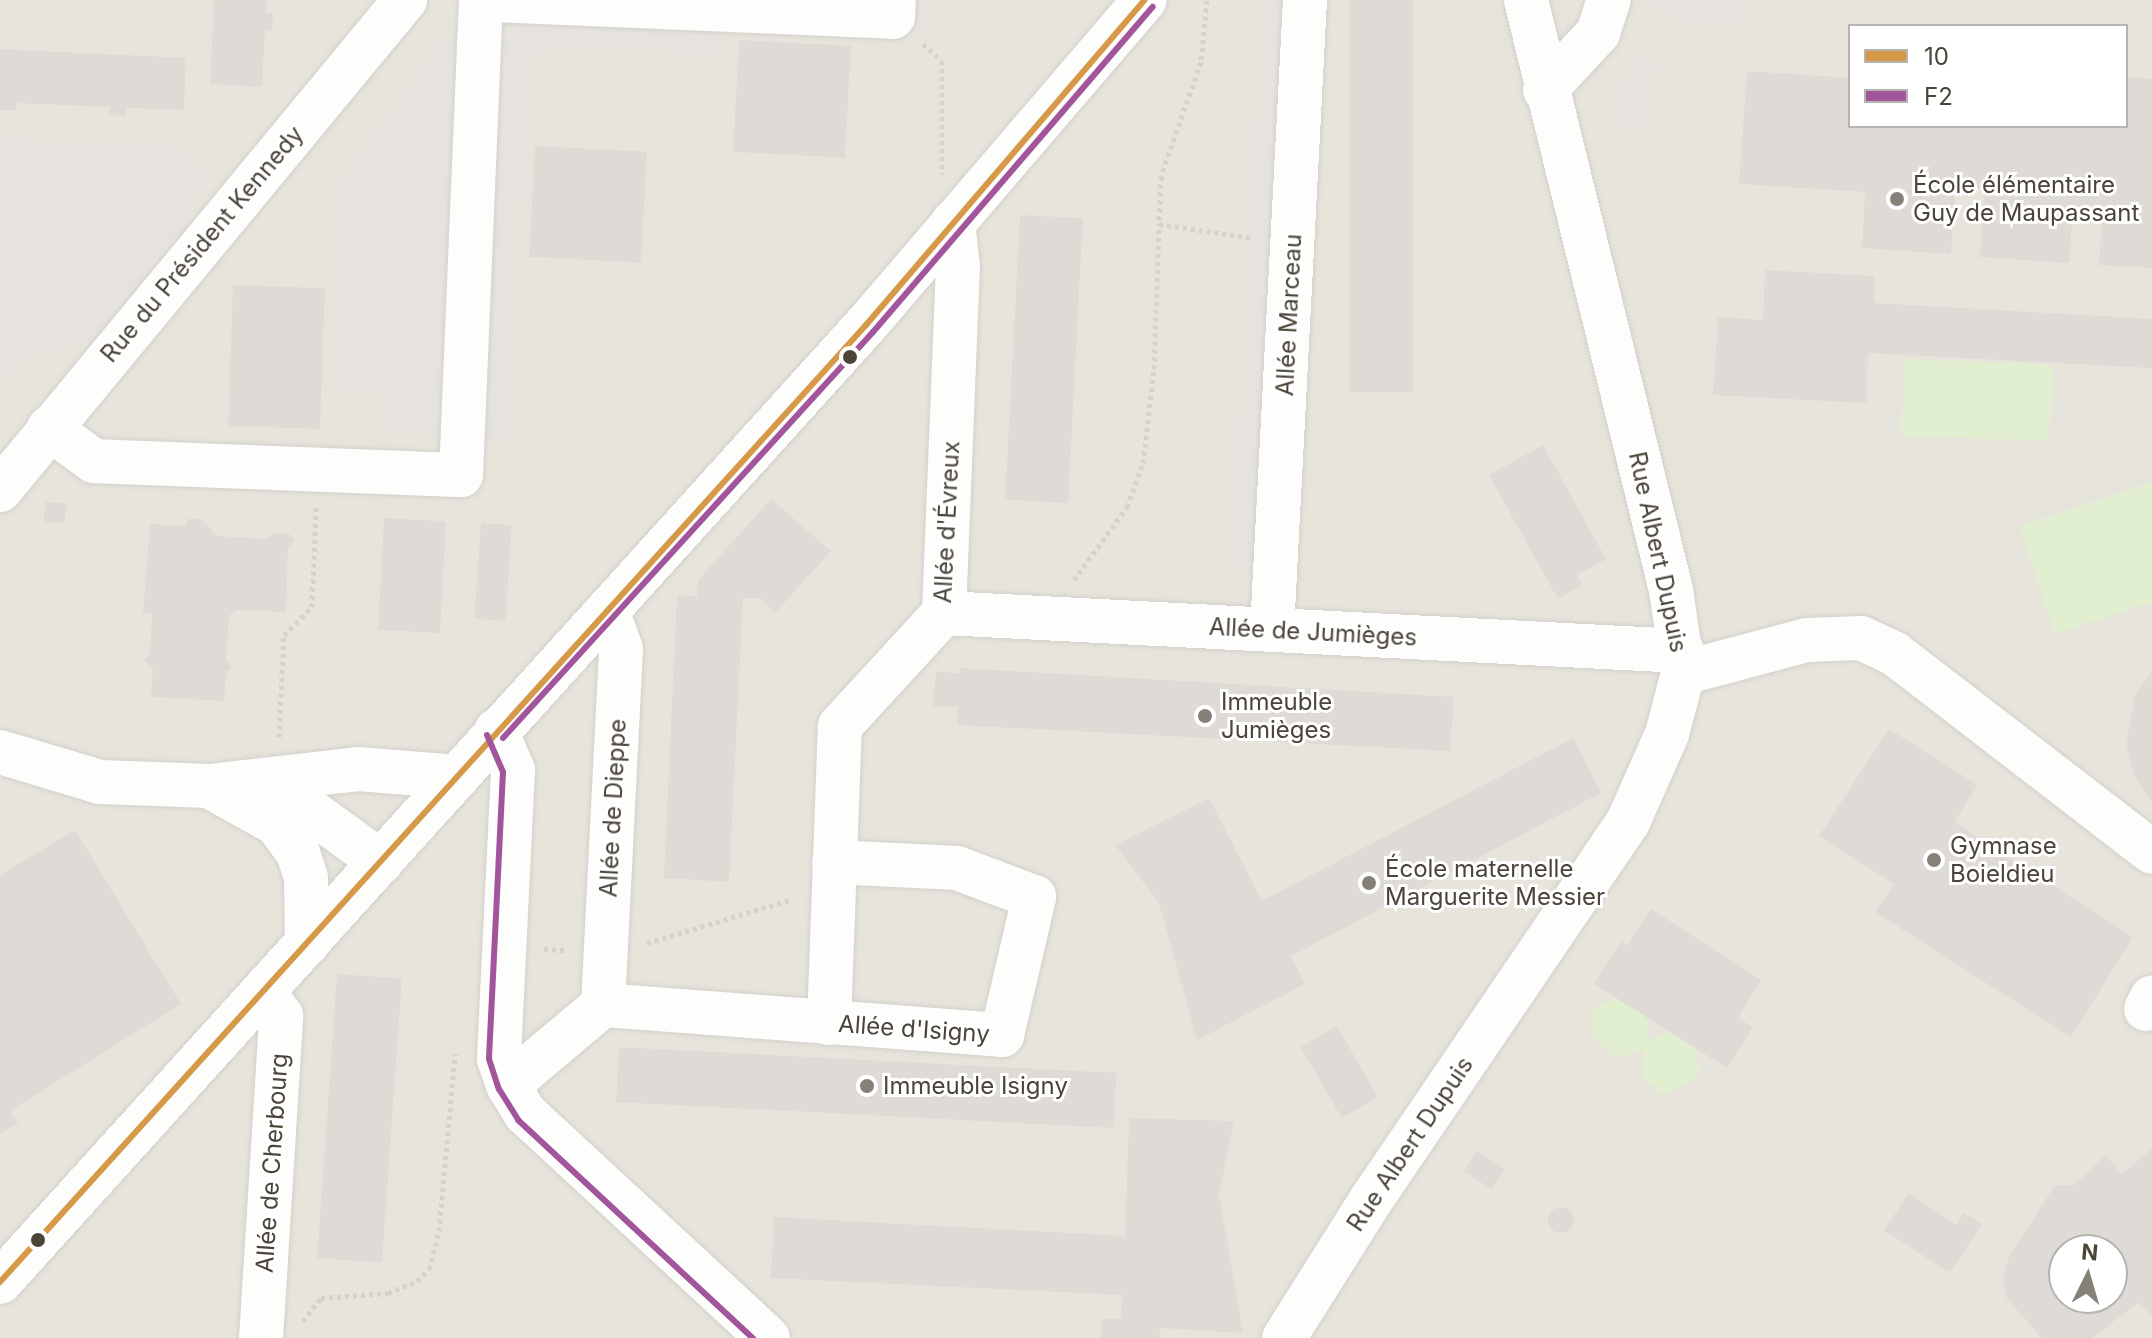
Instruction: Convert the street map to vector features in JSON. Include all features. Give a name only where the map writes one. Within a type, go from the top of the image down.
[{"type":"street","name":"Rue du Président Kennedy","points":[[0,490],[405,0]]},
{"type":"street","points":[[49,428],[94,461],[461,475],[481,0]]},
{"type":"street","points":[[493,0],[894,9]]},
{"type":"street","points":[[0,1282],[110,1156],[265,993],[496,731],[608,613],[1145,0]]},
{"type":"street","name":"Allée Marceau","points":[[1272,630],[1305,0]]},
{"type":"street","name":"Rue Albert Dupuis","points":[[1284,1338],[1371,1200],[1628,822],[1667,734],[1682,662],[1526,0]]},
{"type":"street","points":[[1545,90],[1598,33],[1609,0]]},
{"type":"street","name":"Allée d'Évreux","points":[[829,1023],[840,726],[944,613],[958,267],[953,222]]},
{"type":"street","name":"Allée de Dieppe","points":[[603,1005],[621,649],[608,613]]},
{"type":"street","name":"Allée de Jumièges","points":[[944,613],[1272,630],[1682,662],[1807,640],[1861,638],[1895,654],[2152,852]]},
{"type":"street","points":[[496,731],[513,770],[499,1059],[508,1085],[525,1113],[768,1338]]},
{"type":"street","points":[[0,752],[100,782],[209,786],[297,801],[381,862]]},
{"type":"street","points":[[209,786],[358,769],[458,777]]},
{"type":"street","points":[[209,786],[277,824],[298,853],[306,878],[307,944]]},
{"type":"street","name":"Allée d'Isigny","points":[[603,1005],[1002,1035],[1034,897],[957,868],[834,862]]},
{"type":"street","name":"Allée de Cherbourg","points":[[261,1338],[281,1016],[265,993]]},
{"type":"street","points":[[508,1085],[603,1005]]},
{"type":"path","points":[[1044,618],[1100,550],[1127,507],[1143,463],[1154,369],[1161,176],[1201,62],[1207,0]]},
{"type":"path","points":[[894,9],[942,61],[940,165],[953,222]]},
{"type":"path","points":[[1159,224],[1293,241]]},
{"type":"path","points":[[278,778],[284,635],[312,607],[318,470]]},
{"type":"shaded area","points":[[0,0],[2152,0],[2152,1338],[0,1338]]},
{"type":"shaded area","points":[[882,0],[938,0],[936,34],[906,31]]},
{"type":"shaded area","points":[[1260,0],[1288,0],[1262,573],[1229,573]]},
{"type":"shaded area","points":[[1650,0],[1753,0],[1753,28],[1691,25],[1649,10]]},
{"type":"shaded area","points":[[537,16],[716,24],[715,56],[549,45],[530,58],[508,441],[383,434],[386,392],[329,390],[340,177],[441,39],[500,44]]},
{"type":"shaded area","points":[[1631,49],[1660,61],[1641,135],[1610,123]]},
{"type":"shaded area","points":[[0,137],[181,147],[209,174],[190,216],[96,338],[32,357],[7,383],[0,382]]},
{"type":"green space","points":[[1904,359],[2052,364],[2049,441],[1901,436]]},
{"type":"green space","points":[[2152,482],[2152,602],[2055,634],[2020,526]]},
{"type":"green space","points":[[1615,997],[1649,1019],[1647,1037],[1653,1041],[1668,1031],[1696,1049],[1699,1076],[1665,1094],[1642,1078],[1644,1053],[1639,1049],[1618,1059],[1592,1036],[1592,1009]]},
{"type":"building","points":[[214,0],[267,0],[266,13],[273,13],[272,30],[265,30],[262,87],[210,84]]},
{"type":"building","points":[[1350,0],[1413,0],[1413,392],[1350,392]]},
{"type":"building","points":[[739,40],[851,46],[845,158],[733,152]]},
{"type":"building","points":[[0,49],[186,58],[184,110],[127,108],[126,116],[109,115],[110,107],[17,103],[16,110],[0,110]]},
{"type":"building","points":[[1747,71],[1848,78],[1848,128],[2128,128],[2128,77],[2152,79],[2152,268],[2099,265],[2103,209],[2073,207],[2069,263],[1980,257],[1985,189],[1956,187],[1951,254],[1862,248],[1865,192],[1739,184]]},
{"type":"building","points":[[535,146],[647,152],[641,263],[529,257]]},
{"type":"building","points":[[1020,215],[1083,218],[1068,503],[1005,500]]},
{"type":"building","points":[[1765,270],[1874,276],[1874,303],[2152,319],[2152,368],[1868,353],[1866,403],[1713,395],[1718,317],[1763,320]]},
{"type":"building","points":[[233,285],[325,288],[320,429],[228,426]]},
{"type":"building","points":[[1543,445],[1606,559],[1577,575],[1582,585],[1558,599],[1489,475]]},
{"type":"building","points":[[771,499],[831,551],[775,613],[760,598],[743,598],[729,882],[664,878],[677,595],[697,596],[698,580]]},
{"type":"building","points":[[45,502],[66,503],[65,523],[44,522]]},
{"type":"building","points":[[384,518],[446,521],[440,633],[378,630]]},
{"type":"building","points":[[187,519],[201,519],[217,536],[266,539],[273,533],[289,534],[296,541],[288,547],[286,612],[236,610],[229,616],[226,660],[232,667],[226,673],[224,701],[151,697],[153,669],[144,659],[150,654],[152,613],[143,614],[150,524],[187,526]]},
{"type":"building","points":[[481,523],[512,525],[505,621],[474,619]]},
{"type":"building","name":"Immeuble Jumièges","points":[[960,668],[1454,697],[1450,751],[957,725],[958,707],[933,706],[936,672],[960,673]]},
{"type":"building","points":[[2152,671],[2152,802],[2134,776],[2126,746],[2135,695]]},
{"type":"building","name":"Gymnase Boieldieu","points":[[1889,729],[1978,785],[1954,822],[2133,937],[2071,1037],[1875,912],[1894,884],[1819,836]]},
{"type":"building","points":[[1573,738],[1601,793],[1291,956],[1305,984],[1197,1040],[1159,903],[1115,845],[1209,798],[1262,901]]},
{"type":"building","points":[[75,830],[181,1004],[10,1111],[18,1123],[0,1134],[0,875]]},
{"type":"building","points":[[1651,909],[1761,980],[1738,1018],[1753,1027],[1727,1068],[1594,984],[1621,941],[1627,946]]},
{"type":"building","points":[[337,974],[402,979],[382,1263],[317,1258]]},
{"type":"building","points":[[1337,1026],[1378,1097],[1342,1118],[1301,1047]]},
{"type":"building","name":"Immeuble Isigny","points":[[619,1047],[1116,1073],[1113,1128],[616,1102]]},
{"type":"building","points":[[1129,1118],[1234,1121],[1219,1195],[1243,1333],[1160,1328],[1159,1338],[1101,1338],[1102,1319],[1121,1319],[1122,1295],[771,1278],[774,1217],[1125,1236]]},
{"type":"building","points":[[2152,1148],[2152,1316],[2139,1302],[2128,1310],[2128,1234],[2048,1234],[2048,1314],[2123,1314],[2092,1338],[2042,1338],[2007,1299],[2003,1278],[2009,1257],[2055,1185],[2074,1185],[2105,1155],[2122,1174]]},
{"type":"building","points":[[1477,1151],[1505,1169],[1492,1189],[1464,1171]]},
{"type":"building","points":[[1909,1193],[1956,1225],[1964,1213],[1982,1224],[1950,1273],[1884,1230]]},
{"type":"building","points":[[1561,1207],[1570,1211],[1574,1220],[1570,1229],[1561,1233],[1552,1229],[1548,1220],[1552,1211]]},
{"type":"transit line","name":"10","points":[[0,1282],[866,325],[1145,0]]},
{"type":"transit line","name":"F2","points":[[503,738],[873,332],[1153,7]]},
{"type":"transit line","name":"F2","points":[[487,735],[503,772],[489,1059],[499,1089],[518,1120],[753,1338]]},
{"type":"place","name":"École élémentaire Guy de Maupassant","points":[[1897,199]]},
{"type":"place","name":"Immeuble Jumièges","points":[[1205,716]]},
{"type":"place","name":"Gymnase Boieldieu","points":[[1934,860]]},
{"type":"place","name":"École maternelle Marguerite Messier","points":[[1369,883]]},
{"type":"place","name":"Immeuble Isigny","points":[[867,1086]]}]
